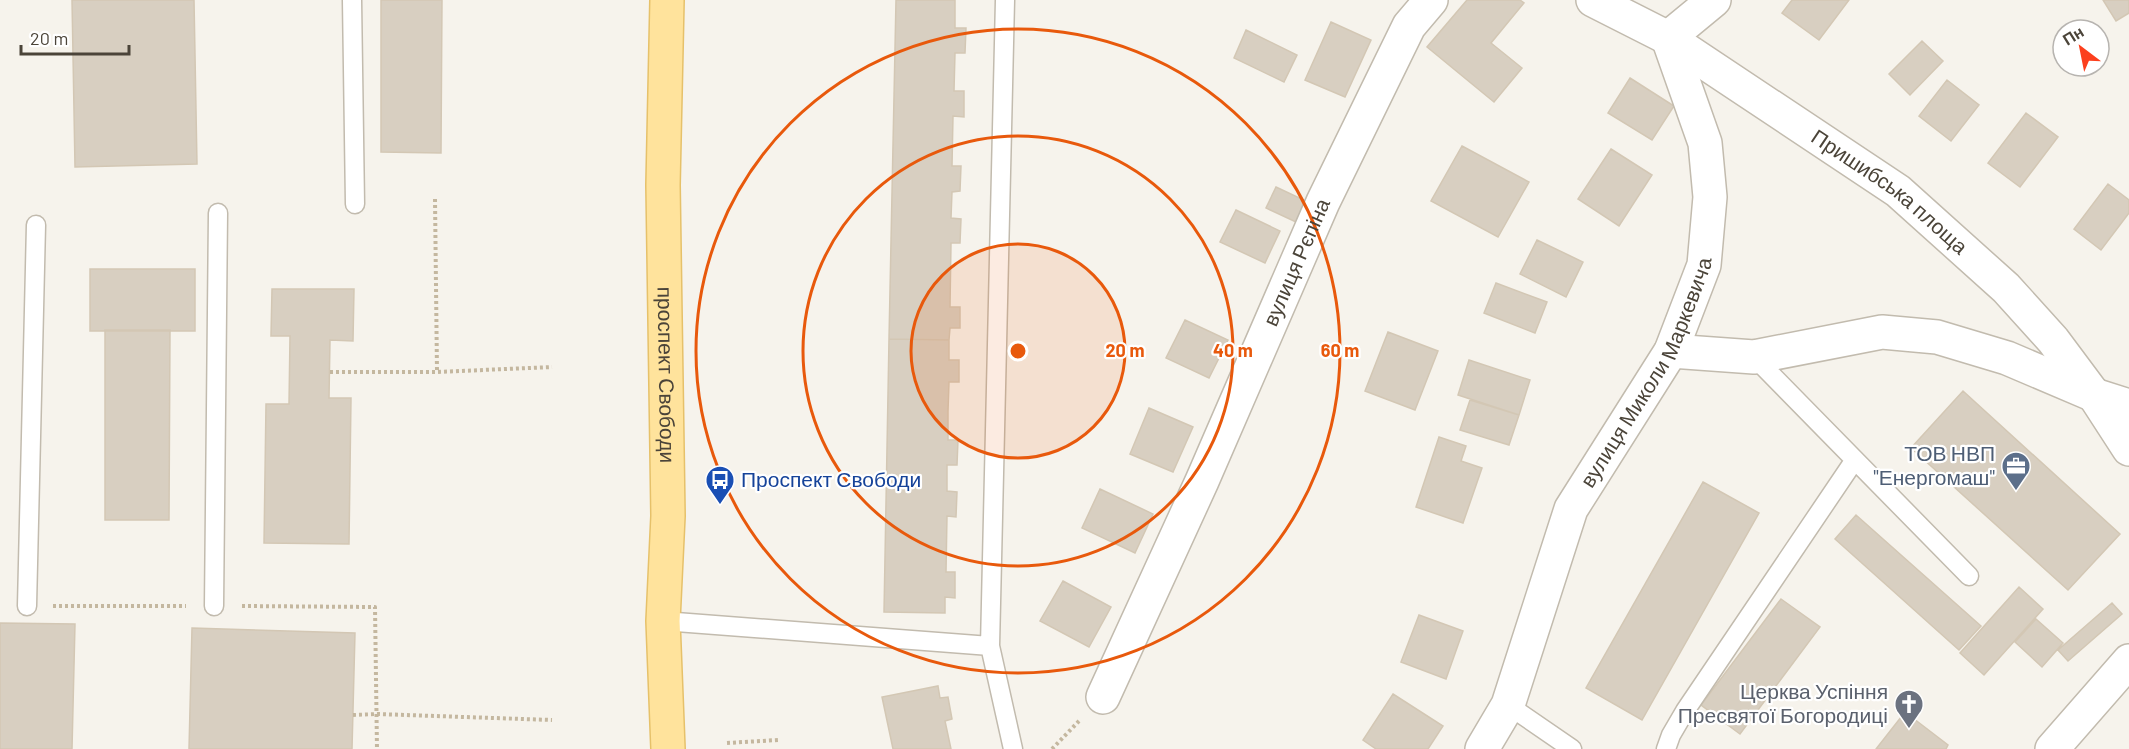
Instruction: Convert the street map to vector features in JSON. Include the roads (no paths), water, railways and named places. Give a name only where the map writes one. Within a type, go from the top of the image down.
[{"type":"main road","name":"проспект Свободи","points":[[667,0],[663,185],[668,516],[663,621],[668,749]]},
{"type":"street","name":"вулиця Рєпіна","points":[[1103,697],[1203,481],[1323,202],[1409,26],[1431,0]]},
{"type":"street","name":"Пришибська площа","points":[[1593,0],[1668,38],[1898,191],[2006,288],[2053,340],[2094,395],[2129,448]]},
{"type":"street","points":[[1668,38],[1714,0]]},
{"type":"street","name":"вулиця Миколи Маркевича","points":[[1482,749],[1508,705],[1571,508],[1671,351],[1704,265],[1710,197],[1705,143],[1668,38]]},
{"type":"street","points":[[1671,351],[1754,357],[1882,332],[1937,337],[2007,358],[2094,395],[2129,406]]},
{"type":"street","points":[[2052,749],[2129,661]]},
{"type":"lane","points":[[352,0],[355,204]]},
{"type":"lane","points":[[1005,0],[990,646],[1013,749]]},
{"type":"lane","points":[[214,606],[218,213]]},
{"type":"lane","points":[[27,606],[36,225]]},
{"type":"lane","points":[[1754,357],[1969,576]]},
{"type":"lane","points":[[1666,749],[1685,711],[1854,460]]},
{"type":"lane","points":[[663,621],[990,646]]},
{"type":"lane","points":[[1508,705],[1572,749]]},
{"type":"place","name":"ТОВ НВП \"Енергомаш\"","points":[[2016,492]]},
{"type":"place","name":"Проспект Свободи","points":[[720,506]]},
{"type":"place","name":"Церква Успіння Пресвятої Богородиці","points":[[1909,730]]}]
